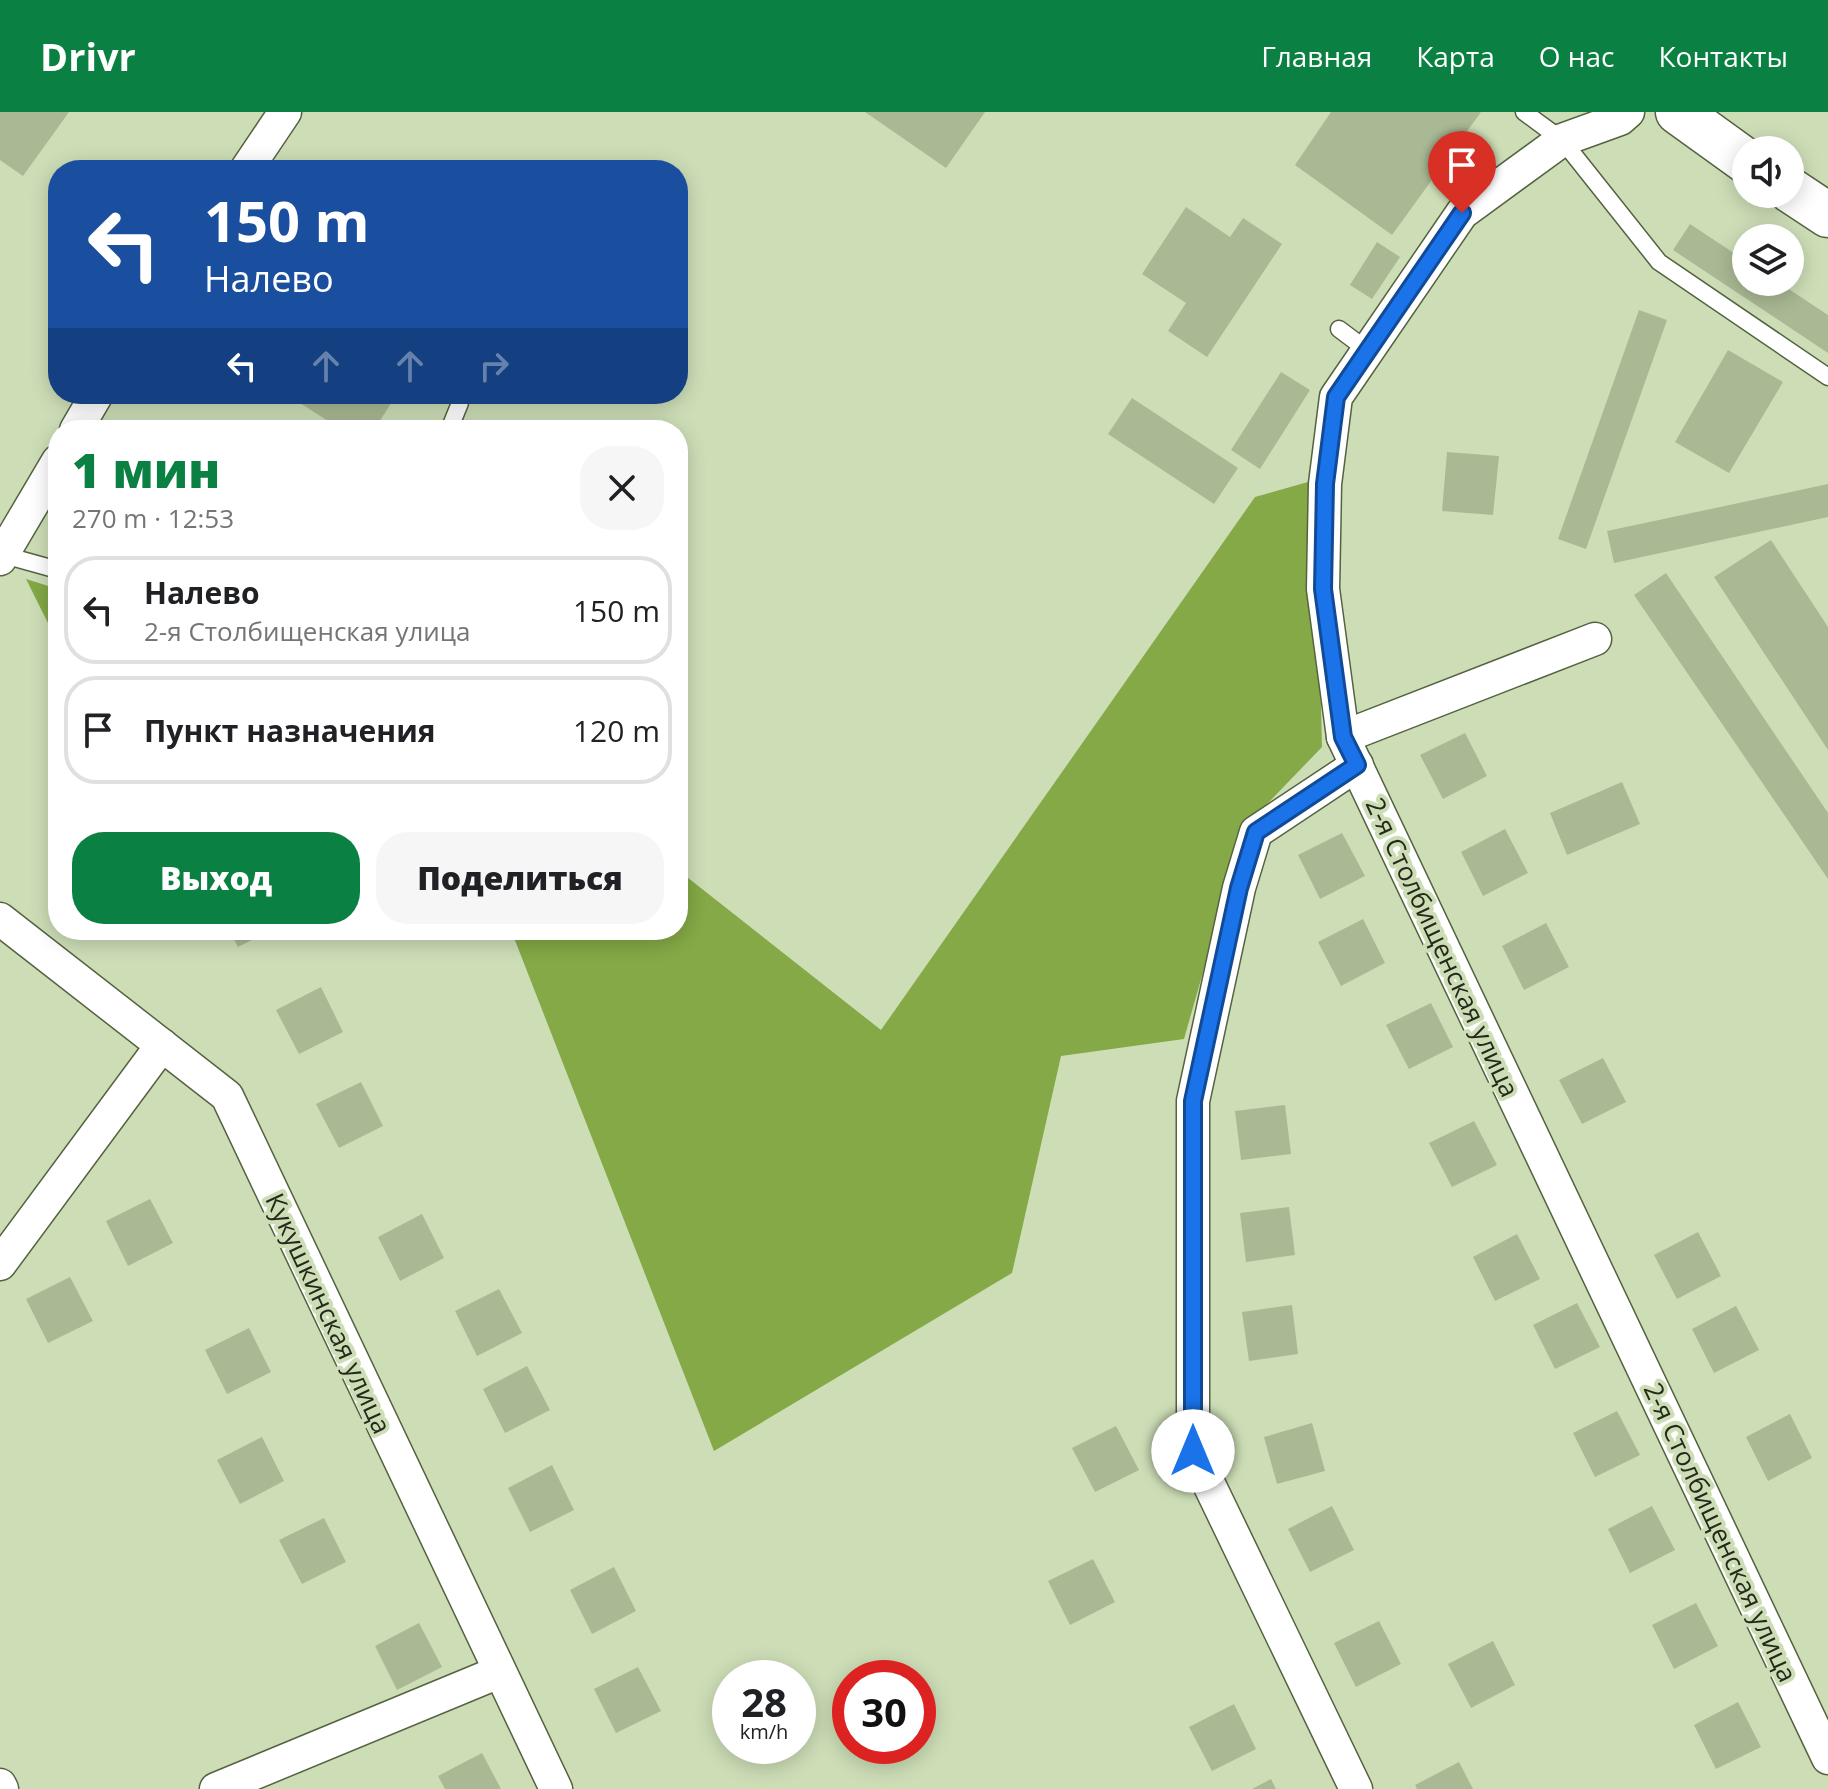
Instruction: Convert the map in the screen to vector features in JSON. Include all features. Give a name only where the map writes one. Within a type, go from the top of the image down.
[{"type":"main road","points":[[1678,112],[1732,151]]},
{"type":"main road","points":[[1804,199],[1828,215]]},
{"type":"street","points":[[253,160],[285,112]]},
{"type":"street","name":"2-я Столбищенская улица","points":[[1628,112],[1620,119],[1562,140],[1462,213],[1336,397],[1325,484],[1323,589],[1350,751],[1828,1758]]},
{"type":"street","points":[[1,556],[48,478]]},
{"type":"street","points":[[1356,1789],[1193,1451],[1193,1101],[1239,888],[1256,832],[1350,751],[1595,639]]},
{"type":"street","name":"Кукушкинская улица","points":[[0,919],[227,1096],[556,1789]]},
{"type":"street","points":[[0,1264],[162,1045]]},
{"type":"street","points":[[216,1789],[499,1672]]},
{"type":"lane","points":[[1524,112],[1562,140],[1659,262],[1828,377]]},
{"type":"lane","points":[[1339,329],[1367,350]]},
{"type":"lane","points":[[1,556],[48,568]]},
{"type":"green space","points":[[1315,480],[1322,747],[1244,828],[1184,1039],[1061,1056],[1012,1273],[714,1451],[515,940],[688,940],[688,878],[881,1030],[1255,497]]},
{"type":"green space","points":[[26,579],[48,586],[48,623]]},
{"type":"building","points":[[0,112],[69,112],[23,176],[0,160]]},
{"type":"building","points":[[865,112],[985,112],[946,168]]},
{"type":"building","points":[[1331,112],[1481,112],[1392,235],[1295,165]]},
{"type":"building","points":[[1186,207],[1230,237],[1243,218],[1282,244],[1207,357],[1168,331],[1186,303],[1142,274]]},
{"type":"building","points":[[1690,224],[1732,252],[1732,289],[1673,250]]},
{"type":"building","points":[[1377,242],[1400,257],[1372,299],[1350,285]]},
{"type":"building","points":[[1742,296],[1799,296],[1828,315],[1828,353]]},
{"type":"building","points":[[1639,310],[1667,320],[1586,549],[1558,539]]},
{"type":"building","points":[[1728,350],[1783,382],[1729,473],[1675,442]]},
{"type":"building","points":[[1281,372],[1310,390],[1260,469],[1231,450]]},
{"type":"building","points":[[1132,398],[1238,468],[1214,504],[1108,434]]},
{"type":"building","points":[[302,404],[391,404],[380,420],[326,420]]},
{"type":"building","points":[[1447,452],[1499,456],[1493,515],[1442,511]]},
{"type":"building","points":[[1828,484],[1828,517],[1614,563],[1607,531]]},
{"type":"building","points":[[1771,540],[1828,627],[1828,750],[1714,577]]},
{"type":"building","points":[[1666,573],[1828,813],[1828,879],[1634,595]]},
{"type":"building","points":[[1465,733],[1487,776],[1443,799],[1420,755]]},
{"type":"building","points":[[1622,782],[1640,824],[1567,855],[1550,813]]},
{"type":"building","points":[[1505,829],[1528,873],[1483,896],[1461,852]]},
{"type":"building","points":[[1342,833],[1365,876],[1320,899],[1298,855]]},
{"type":"building","points":[[1363,919],[1385,963],[1341,986],[1318,942]]},
{"type":"building","points":[[1546,923],[1569,967],[1524,990],[1502,946]]},
{"type":"building","points":[[234,940],[252,940],[238,947]]},
{"type":"building","points":[[321,987],[343,1032],[299,1054],[276,1010]]},
{"type":"building","points":[[1431,1003],[1453,1047],[1409,1069],[1386,1025]]},
{"type":"building","points":[[1603,1058],[1626,1102],[1582,1124],[1559,1080]]},
{"type":"building","points":[[361,1082],[383,1126],[339,1148],[316,1104]]},
{"type":"building","points":[[1285,1105],[1291,1154],[1241,1160],[1235,1111]]},
{"type":"building","points":[[1474,1121],[1497,1165],[1452,1187],[1429,1143]]},
{"type":"building","points":[[150,1199],[173,1243],[128,1266],[106,1221]]},
{"type":"building","points":[[1289,1207],[1295,1255],[1246,1262],[1240,1213]]},
{"type":"building","points":[[422,1214],[444,1258],[400,1281],[378,1237]]},
{"type":"building","points":[[1698,1232],[1721,1276],[1677,1299],[1654,1255]]},
{"type":"building","points":[[1517,1234],[1540,1279],[1495,1301],[1473,1257]]},
{"type":"building","points":[[70,1277],[93,1321],[48,1343],[26,1299]]},
{"type":"building","points":[[499,1289],[522,1333],[477,1356],[455,1311]]},
{"type":"building","points":[[1577,1303],[1600,1347],[1555,1369],[1533,1325]]},
{"type":"building","points":[[1292,1305],[1298,1354],[1249,1361],[1242,1312]]},
{"type":"building","points":[[1736,1306],[1759,1350],[1714,1373],[1692,1329]]},
{"type":"building","points":[[249,1328],[271,1372],[227,1394],[205,1350]]},
{"type":"building","points":[[527,1366],[550,1410],[505,1433],[483,1389]]},
{"type":"building","points":[[1617,1411],[1640,1455],[1595,1477],[1573,1433]]},
{"type":"building","points":[[1790,1414],[1812,1458],[1768,1481],[1746,1437]]},
{"type":"building","points":[[1312,1423],[1325,1471],[1277,1484],[1264,1437]]},
{"type":"building","points":[[1116,1426],[1139,1470],[1095,1492],[1072,1448]]},
{"type":"building","points":[[262,1437],[284,1481],[240,1504],[217,1460]]},
{"type":"building","points":[[552,1465],[574,1510],[530,1532],[508,1488]]},
{"type":"building","points":[[1332,1506],[1354,1550],[1310,1572],[1288,1529]]},
{"type":"building","points":[[1652,1506],[1675,1550],[1630,1573],[1608,1529]]},
{"type":"building","points":[[324,1518],[346,1562],[302,1584],[279,1540]]},
{"type":"building","points":[[1093,1559],[1115,1602],[1070,1625],[1048,1581]]},
{"type":"building","points":[[614,1567],[636,1611],[592,1634],[570,1590]]},
{"type":"building","points":[[1696,1603],[1718,1646],[1674,1669],[1652,1625]]},
{"type":"building","points":[[1379,1621],[1401,1664],[1356,1687],[1334,1643]]},
{"type":"building","points":[[419,1623],[442,1667],[397,1690],[375,1646]]},
{"type":"building","points":[[1493,1641],[1515,1685],[1471,1708],[1448,1664]]},
{"type":"building","points":[[638,1667],[661,1711],[616,1733],[594,1689]]},
{"type":"building","points":[[1738,1702],[1761,1747],[1716,1769],[1694,1725]]},
{"type":"building","points":[[1234,1704],[1256,1749],[1212,1771],[1189,1727]]},
{"type":"building","points":[[482,1753],[501,1789],[445,1789],[438,1776]]},
{"type":"building","points":[[1459,1762],[1473,1789],[1417,1789],[1415,1785]]},
{"type":"building","points":[[1271,1779],[1276,1789],[1252,1789]]},
{"type":"route","points":[[1193,1451],[1193,1101],[1239,888],[1256,832],[1357,765],[1343,737],[1323,589],[1325,484],[1336,397],[1462,213]]}]
